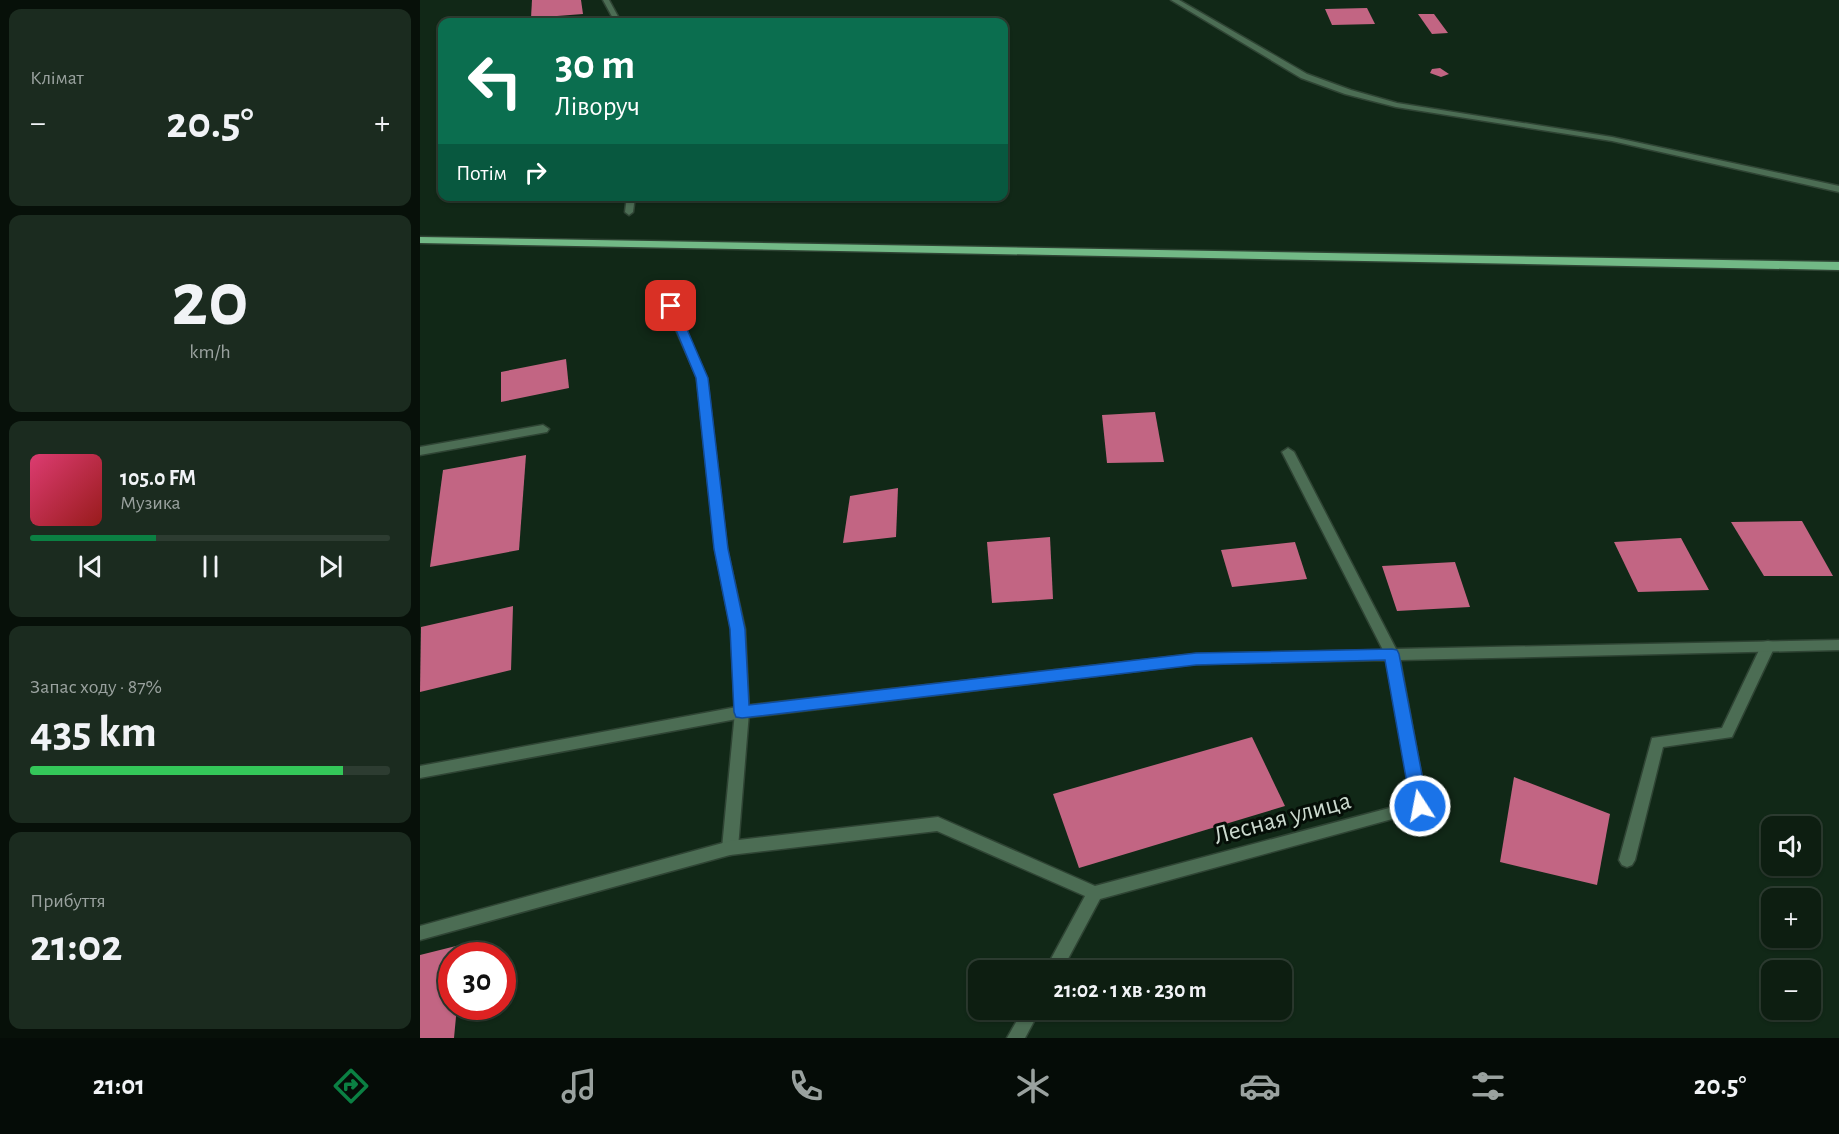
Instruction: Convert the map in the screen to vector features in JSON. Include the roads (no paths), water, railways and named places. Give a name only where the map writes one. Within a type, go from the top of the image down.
[{"type":"main road","points":[[420,240],[1839,266]]},
{"type":"street","points":[[606,0],[616,18]]},
{"type":"street","points":[[1174,0],[1304,76],[1348,92],[1396,105],[1612,139],[1839,189]]},
{"type":"street","points":[[629,212],[630,201]]},
{"type":"street","points":[[664,291],[702,378],[721,549],[738,629],[742,712],[730,848]]},
{"type":"street","points":[[420,459],[420,451],[543,429]]},
{"type":"street","points":[[1288,452],[1392,654]]},
{"type":"street","points":[[420,772],[742,712],[1196,659],[1839,645]]},
{"type":"street","points":[[1628,860],[1657,742],[1727,733],[1768,646]]},
{"type":"street","name":"Лесная улица","points":[[1095,893],[1420,806],[1392,654]]},
{"type":"street","points":[[420,933],[730,848],[938,824],[1095,893],[1058,960]]},
{"type":"street","points":[[1016,1038],[1026,1020]]}]
